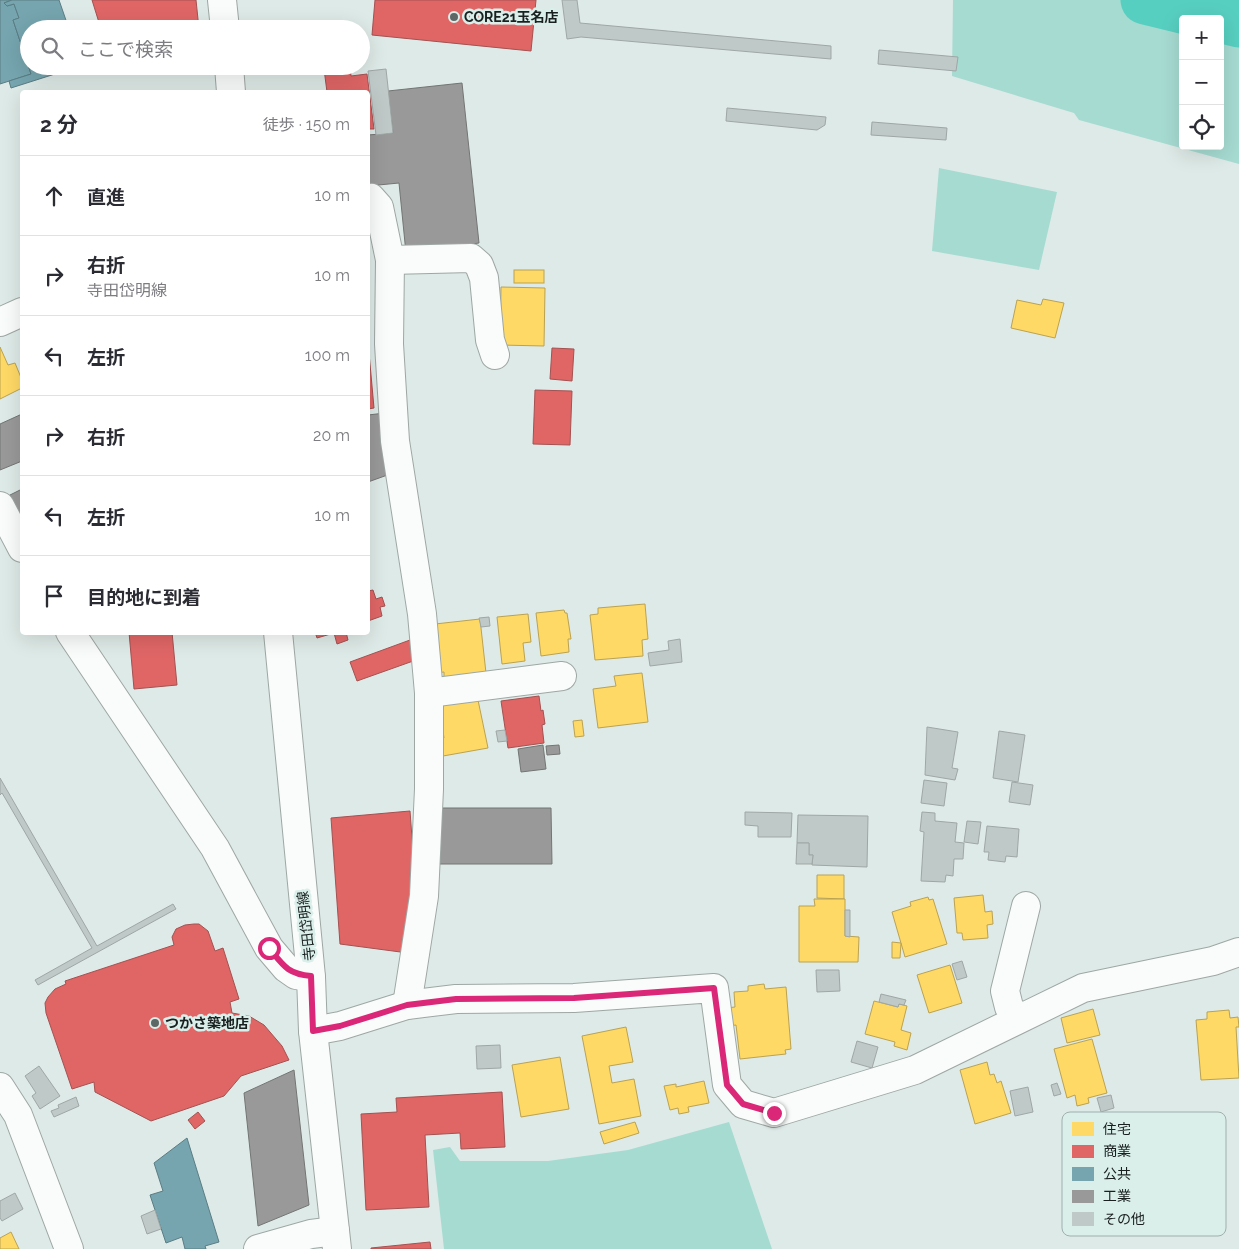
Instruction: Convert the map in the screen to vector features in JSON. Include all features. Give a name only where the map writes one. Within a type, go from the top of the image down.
[{"type":"street","points":[[222,0],[224,20]]},
{"type":"street","points":[[230,75],[231,90]]},
{"type":"street","points":[[370,198],[379,207],[390,260],[389,344],[395,441],[422,614],[428,693],[429,789],[424,896],[407,1005]]},
{"type":"street","points":[[390,260],[471,258],[475,261],[479,265],[484,278],[490,340],[495,355]]},
{"type":"street","points":[[0,322],[20,313]]},
{"type":"street","points":[[0,506],[20,544]]},
{"type":"street","points":[[72,635],[215,848],[269,948],[286,968],[296,975],[311,976]]},
{"type":"street","name":"寺田岱明線","points":[[278,635],[311,976],[313,1031],[336,1240]]},
{"type":"street","points":[[428,693],[562,676]]},
{"type":"street","points":[[1018,1019],[1009,1006],[1006,991],[1026,906]]},
{"type":"street","points":[[313,1031],[340,1026],[407,1005],[456,999],[574,998],[714,988],[727,1085],[743,1104],[774,1113],[914,1070],[1084,988],[1213,961],[1239,952]]},
{"type":"street","points":[[0,1087],[18,1115],[69,1249]]},
{"type":"street","points":[[258,1249],[311,1234],[336,1240]]},
{"type":"green space","points":[[953,0],[1122,0],[1185,15],[1179,15],[1179,148],[1079,120],[1074,113],[952,76]]},
{"type":"green space","points":[[1224,24],[1239,27],[1239,164],[1188,150],[1224,150]]},
{"type":"green space","points":[[939,168],[1057,192],[1039,270],[932,251]]},
{"type":"green space","points":[[729,1122],[772,1249],[444,1249],[433,1150],[450,1147],[460,1161],[548,1161],[628,1150]]},
{"type":"building: 住宅","points":[[514,270],[544,270],[544,283],[514,283]]},
{"type":"building: 住宅","points":[[501,287],[545,288],[544,346],[500,345]]},
{"type":"building: 住宅","points":[[1043,299],[1064,303],[1055,338],[1011,328],[1017,300],[1041,305]]},
{"type":"building: 住宅","points":[[0,347],[8,365],[15,363],[20,375],[20,389],[0,399]]},
{"type":"building: 住宅","points":[[645,604],[648,639],[642,640],[643,656],[595,660],[590,615],[598,614],[598,608]]},
{"type":"building: 住宅","points":[[564,610],[567,613],[571,639],[568,639],[569,652],[541,656],[536,613]]},
{"type":"building: 住宅","points":[[528,614],[531,642],[523,643],[525,661],[502,664],[497,617]]},
{"type":"building: 住宅","points":[[480,619],[486,673],[444,678],[444,672],[435,673],[435,624]]},
{"type":"building: 住宅","points":[[642,673],[648,722],[598,728],[593,689],[616,686],[614,676]]},
{"type":"building: 住宅","points":[[478,700],[488,748],[443,756],[440,739],[444,738],[439,703]]},
{"type":"building: 住宅","points":[[582,720],[584,736],[575,737],[573,721]]},
{"type":"building: 住宅","points":[[817,875],[844,875],[844,899],[817,898]]},
{"type":"building: 住宅","points":[[983,895],[985,912],[992,911],[993,924],[987,925],[988,938],[963,940],[962,933],[957,933],[954,898]]},
{"type":"building: 住宅","points":[[928,897],[929,900],[933,899],[947,944],[905,957],[892,912],[911,906],[910,902]]},
{"type":"building: 住宅","points":[[814,899],[845,899],[845,936],[859,937],[858,962],[799,962],[799,906],[815,906]]},
{"type":"building: 住宅","points":[[892,942],[901,943],[900,958],[892,958]]},
{"type":"building: 住宅","points":[[950,965],[962,1003],[929,1013],[917,975]]},
{"type":"building: 住宅","points":[[764,984],[765,989],[786,987],[791,1049],[785,1050],[786,1054],[740,1059],[736,1025],[728,1026],[726,1008],[735,1007],[734,992],[748,991],[748,986]]},
{"type":"building: 住宅","points":[[874,1001],[898,1007],[899,1004],[907,1006],[901,1030],[911,1033],[907,1050],[894,1046],[895,1042],[865,1034]]},
{"type":"building: 住宅","points":[[1093,1009],[1100,1035],[1067,1043],[1061,1018]]},
{"type":"building: 住宅","points":[[1229,1010],[1230,1018],[1238,1017],[1239,1027],[1236,1027],[1239,1078],[1201,1080],[1196,1020],[1207,1019],[1207,1012]]},
{"type":"building: 住宅","points":[[626,1027],[633,1062],[609,1066],[612,1083],[634,1079],[641,1116],[599,1124],[582,1036]]},
{"type":"building: 住宅","points":[[1092,1039],[1107,1093],[1088,1098],[1089,1103],[1077,1106],[1075,1095],[1067,1098],[1054,1049]]},
{"type":"building: 住宅","points":[[560,1057],[569,1109],[521,1117],[512,1065]]},
{"type":"building: 住宅","points":[[987,1062],[990,1075],[994,1074],[997,1083],[1001,1081],[1011,1113],[975,1124],[960,1070]]},
{"type":"building: 住宅","points":[[704,1081],[709,1103],[688,1107],[689,1112],[679,1114],[678,1108],[670,1110],[664,1086],[676,1084],[676,1087]]},
{"type":"building: 住宅","points":[[635,1122],[639,1133],[604,1144],[600,1132]]},
{"type":"building: 住宅","points":[[11,1232],[19,1249],[0,1249],[0,1238]]},
{"type":"building: 商業","points":[[92,0],[196,0],[198,20],[98,20]]},
{"type":"building: 商業","name":"CORE21玉名店","points":[[375,0],[536,0],[531,51],[372,35]]},
{"type":"building: 商業","points":[[325,75],[367,75],[369,90],[327,90]]},
{"type":"building: 商業","points":[[370,98],[374,129],[370,129]]},
{"type":"building: 商業","points":[[552,348],[574,349],[572,381],[550,379]]},
{"type":"building: 商業","points":[[370,364],[374,408],[370,409]]},
{"type":"building: 商業","points":[[535,390],[572,391],[570,445],[533,444]]},
{"type":"building: 商業","points":[[373,590],[376,599],[382,597],[385,606],[380,607],[382,616],[370,620],[370,591]]},
{"type":"building: 商業","points":[[129,635],[172,635],[177,685],[134,689]]},
{"type":"building: 商業","points":[[316,635],[327,635],[317,638]]},
{"type":"building: 商業","points":[[335,635],[347,635],[348,640],[337,644]]},
{"type":"building: 商業","points":[[410,640],[416,660],[357,681],[350,662]]},
{"type":"building: 商業","points":[[539,696],[545,724],[542,725],[544,743],[508,748],[501,701]]},
{"type":"building: 商業","points":[[410,811],[414,865],[408,953],[340,944],[331,818]]},
{"type":"building: 商業","name":"つかさ築地店","points":[[199,924],[208,931],[215,951],[223,948],[239,999],[230,1002],[232,1013],[249,1016],[264,1025],[282,1046],[289,1060],[241,1076],[224,1096],[151,1121],[95,1092],[94,1082],[72,1089],[46,1013],[45,1003],[48,997],[55,989],[66,984],[65,981],[174,945],[172,937],[176,929],[185,925]]},
{"type":"building: 商業","points":[[502,1092],[505,1147],[461,1149],[460,1133],[425,1135],[429,1207],[366,1210],[361,1114],[397,1112],[396,1098]]},
{"type":"building: 商業","points":[[198,1112],[205,1121],[195,1129],[188,1120]]},
{"type":"building: 商業","points":[[430,1242],[431,1249],[371,1249],[371,1248]]},
{"type":"building: 公共","points":[[0,0],[12,0],[4,3],[7,6],[14,4],[19,18],[13,20],[20,41],[20,75],[28,75],[0,84]]},
{"type":"building: 公共","points":[[12,0],[59,0],[66,20],[20,20],[20,41],[13,20],[19,18],[14,4],[7,6],[4,3]]},
{"type":"building: 公共","points":[[28,75],[52,75],[11,88],[9,81]]},
{"type":"building: 公共","points":[[187,1138],[219,1242],[205,1246],[206,1249],[185,1249],[182,1237],[166,1243],[150,1195],[163,1191],[154,1163]]},
{"type":"building: 工業","points":[[462,83],[479,243],[406,253],[399,183],[370,186],[370,135],[393,133],[388,91]]},
{"type":"building: 工業","points":[[385,413],[393,473],[370,481],[370,415]]},
{"type":"building: 工業","points":[[20,415],[20,462],[0,470],[0,424]]},
{"type":"building: 工業","points":[[20,490],[20,516],[10,495]]},
{"type":"building: 工業","points":[[543,745],[546,769],[521,772],[518,749]]},
{"type":"building: 工業","points":[[559,745],[560,754],[547,755],[546,746]]},
{"type":"building: 工業","points":[[434,808],[551,808],[552,864],[434,864]]},
{"type":"building: 工業","points":[[294,1070],[309,1205],[258,1226],[244,1093]]},
{"type":"building: その他","points":[[562,0],[577,0],[580,23],[831,46],[831,59],[581,37],[567,39]]},
{"type":"building: その他","points":[[879,50],[958,57],[956,71],[878,64]]},
{"type":"building: その他","points":[[386,69],[393,133],[376,135],[368,75],[370,71]]},
{"type":"building: その他","points":[[727,108],[826,117],[825,125],[817,130],[726,121]]},
{"type":"building: その他","points":[[872,122],[947,128],[946,140],[871,135]]},
{"type":"building: その他","points":[[489,617],[490,626],[481,627],[479,618]]},
{"type":"building: その他","points":[[680,639],[682,662],[650,666],[648,653],[669,650],[668,641]]},
{"type":"building: その他","points":[[927,727],[958,732],[952,768],[958,769],[955,780],[925,775]]},
{"type":"building: その他","points":[[505,730],[507,741],[498,742],[496,731]]},
{"type":"building: その他","points":[[999,731],[1025,735],[1018,782],[993,778]]},
{"type":"building: その他","points":[[0,778],[97,946],[173,904],[176,909],[38,985],[35,980],[92,948],[2,793],[0,795]]},
{"type":"building: その他","points":[[924,780],[947,783],[944,806],[921,803]]},
{"type":"building: その他","points":[[1012,782],[1033,785],[1030,805],[1009,802]]},
{"type":"building: その他","points":[[745,812],[792,813],[791,837],[758,837],[758,826],[745,825]]},
{"type":"building: その他","points":[[922,812],[935,813],[935,821],[957,823],[955,842],[964,843],[963,859],[954,859],[953,876],[946,875],[945,882],[921,881],[924,832],[920,831]]},
{"type":"building: その他","points":[[798,815],[868,816],[867,867],[812,865],[813,855],[809,855],[809,843],[797,843]]},
{"type":"building: その他","points":[[967,821],[981,822],[978,844],[964,842]]},
{"type":"building: その他","points":[[987,826],[1019,829],[1017,857],[1006,856],[1005,862],[988,860],[989,852],[984,852]]},
{"type":"building: その他","points":[[797,843],[809,843],[809,855],[813,855],[812,864],[796,864]]},
{"type":"building: その他","points":[[845,910],[850,910],[850,937],[845,936]]},
{"type":"building: その他","points":[[962,961],[967,977],[957,980],[952,964]]},
{"type":"building: その他","points":[[816,970],[839,970],[840,991],[817,992]]},
{"type":"building: その他","points":[[881,994],[906,1000],[904,1005],[899,1004],[898,1007],[879,1002]]},
{"type":"building: その他","points":[[857,1041],[878,1047],[872,1068],[851,1062]]},
{"type":"building: その他","points":[[500,1045],[501,1068],[477,1069],[476,1046]]},
{"type":"building: その他","points":[[39,1066],[60,1096],[40,1109],[32,1096],[36,1093],[25,1076]]},
{"type":"building: その他","points":[[1057,1083],[1061,1094],[1054,1096],[1051,1085]]},
{"type":"building: その他","points":[[1028,1087],[1033,1112],[1015,1116],[1010,1091]]},
{"type":"building: その他","points":[[1111,1095],[1114,1108],[1101,1112],[1097,1098]]},
{"type":"building: その他","points":[[76,1097],[79,1106],[54,1117],[51,1111],[59,1108],[58,1105]]},
{"type":"building: その他","points":[[15,1193],[23,1209],[2,1221],[0,1218],[0,1201]]},
{"type":"building: その他","points":[[155,1210],[161,1229],[147,1234],[141,1216]]},
{"type":"waterway","points":[[1145,0],[1239,23]]},
{"type":"place","name":"CORE21玉名店","points":[[454,17]]},
{"type":"place","name":"つかさ築地店","points":[[155,1023]]},
{"type":"route","points":[[269,948],[286,968],[296,975],[311,976],[313,1031],[340,1026],[407,1005],[456,999],[574,998],[714,988],[727,1085],[743,1104],[774,1113]]}]
